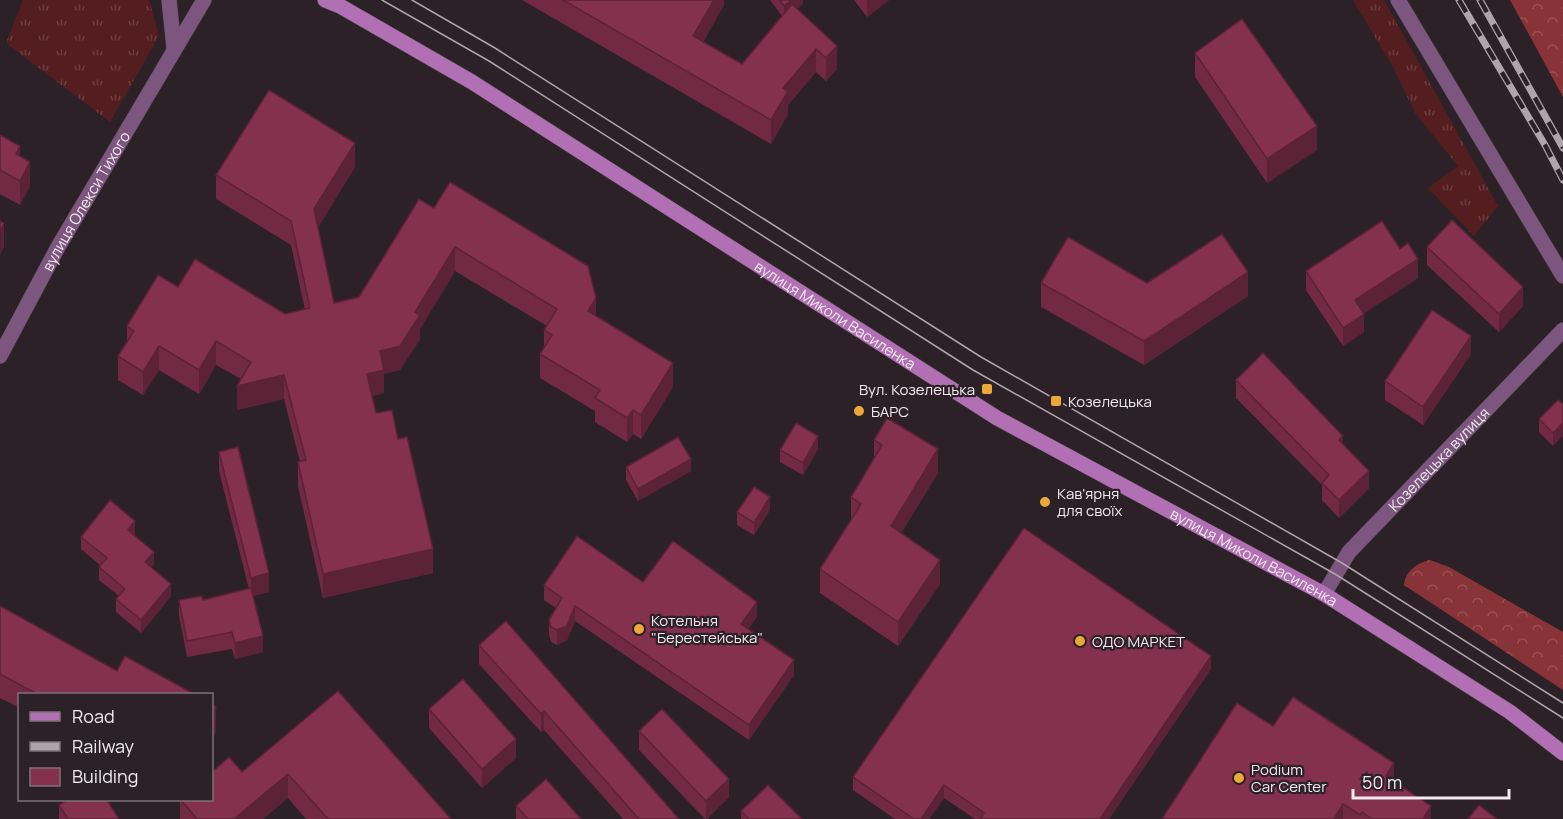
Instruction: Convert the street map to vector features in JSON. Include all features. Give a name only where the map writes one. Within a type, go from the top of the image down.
[{"type":"main road","name":"вулиця Миколи Василенка","points":[[325,0],[340,6],[472,82],[997,418],[1324,594],[1510,712],[1563,753]]},
{"type":"street","points":[[169,0],[174,48]]},
{"type":"street","name":"вулиця Олекси Тихого","points":[[0,356],[58,247],[204,0]]},
{"type":"street","points":[[1398,0],[1563,276]]},
{"type":"street","name":"Козелецька вулиця","points":[[1324,594],[1350,552],[1563,330]]},
{"type":"green space","points":[[23,0],[149,0],[159,36],[110,122],[6,43]]},
{"type":"green space","points":[[1353,0],[1384,0],[1498,206],[1474,236],[1428,188],[1458,166],[1415,113],[1394,69]]},
{"type":"green space","points":[[1510,0],[1563,0],[1563,97]]},
{"type":"green space","points":[[1430,560],[1449,567],[1563,632],[1563,690],[1404,585],[1412,568]]},
{"type":"building","points":[[563,0],[714,0],[693,36],[742,64],[792,4],[837,46],[826,58],[816,49],[783,88],[788,91],[771,120]]},
{"type":"building","points":[[780,0],[792,0],[784,6]]},
{"type":"building","points":[[1242,19],[1317,126],[1267,159],[1195,53]]},
{"type":"building","points":[[269,90],[355,143],[314,209],[334,303],[359,297],[419,199],[434,208],[450,182],[588,266],[596,298],[588,311],[673,363],[641,415],[633,410],[627,418],[595,398],[600,390],[540,354],[552,335],[544,330],[557,309],[455,247],[415,312],[420,315],[400,346],[380,351],[384,370],[367,374],[376,413],[392,410],[398,439],[407,437],[433,549],[323,574],[298,462],[306,460],[284,375],[237,386],[251,362],[216,341],[199,370],[159,346],[143,372],[118,356],[134,331],[127,326],[158,275],[178,287],[195,259],[285,314],[310,308],[291,221],[216,175]]},
{"type":"building","points":[[0,135],[20,146],[16,154],[30,162],[20,181],[0,170]]},
{"type":"building","points":[[1452,220],[1523,287],[1499,314],[1427,247]]},
{"type":"building","points":[[1382,221],[1400,249],[1408,243],[1418,259],[1355,300],[1364,314],[1343,328],[1306,271]]},
{"type":"building","points":[[1222,234],[1248,272],[1144,341],[1041,283],[1068,237],[1147,283]]},
{"type":"building","points":[[1432,310],[1471,336],[1423,407],[1385,381]]},
{"type":"building","points":[[1263,353],[1343,436],[1339,440],[1369,471],[1339,500],[1322,483],[1329,475],[1236,380]]},
{"type":"building","points":[[1558,400],[1563,404],[1563,423],[1553,433],[1539,419]]},
{"type":"building","points":[[887,418],[938,449],[891,526],[940,560],[898,622],[820,569],[861,504],[851,497],[882,445],[874,440]]},
{"type":"building","points":[[796,423],[818,436],[803,463],[780,450]]},
{"type":"building","points":[[678,437],[691,459],[638,489],[626,467]]},
{"type":"building","points":[[238,447],[269,573],[251,578],[219,452]]},
{"type":"building","points":[[754,487],[770,497],[754,523],[737,512]]},
{"type":"building","points":[[110,500],[135,521],[128,530],[154,552],[145,562],[171,584],[141,620],[116,599],[125,589],[99,567],[107,558],[81,537]]},
{"type":"building","points":[[1024,528],[1211,656],[1100,819],[980,819],[984,813],[944,785],[921,819],[914,819],[853,777]]},
{"type":"building","points":[[577,536],[643,582],[673,541],[757,602],[741,624],[794,660],[749,725],[575,606],[567,626],[557,630],[551,627],[549,620],[562,598],[544,585]]},
{"type":"building","points":[[251,588],[263,636],[235,643],[232,632],[187,641],[179,600],[202,596],[203,600]]},
{"type":"building","points":[[0,606],[117,671],[125,656],[192,693],[35,693],[0,674]]},
{"type":"building","points":[[506,621],[679,819],[639,819],[544,711],[541,714],[479,645]]},
{"type":"building","points":[[463,679],[516,739],[482,769],[429,709]]},
{"type":"building","points":[[338,691],[451,819],[328,819],[288,774],[234,819],[197,819],[182,801],[213,801],[213,771],[229,757],[242,772]]},
{"type":"building","points":[[1293,697],[1394,763],[1386,776],[1431,806],[1423,819],[1372,819],[1362,812],[1360,815],[1343,804],[1334,819],[1162,819],[1237,703],[1273,726]]},
{"type":"building","points":[[662,709],[729,779],[706,801],[639,731]]},
{"type":"building","points":[[546,779],[581,819],[528,819],[516,806]]},
{"type":"building","points":[[768,785],[802,819],[749,819],[741,811]]},
{"type":"building","points":[[65,801],[108,801],[119,819],[68,819],[59,805]]},
{"type":"building","points":[[1479,805],[1497,819],[1468,819]]},
{"type":"tram line","points":[[382,0],[489,61],[973,370],[1335,574],[1563,718]]},
{"type":"tram line","points":[[412,0],[495,48],[981,357],[1342,563],[1563,703]]},
{"type":"railway","points":[[1459,0],[1545,145],[1563,180]]},
{"type":"railway","points":[[1480,0],[1563,148]]},
{"type":"place","name":"Вул. Козелецька","points":[[987,389]]},
{"type":"place","name":"Козелецька","points":[[1056,401]]},
{"type":"place","name":"БАРС","points":[[859,411]]},
{"type":"place","name":"Кав'ярня для своїх","points":[[1045,502]]},
{"type":"place","name":"Котельня \"Берестейська\"","points":[[639,629]]},
{"type":"place","name":"ОДО МАРКЕТ","points":[[1080,641]]},
{"type":"place","name":"Podium Car Center","points":[[1239,778]]}]
